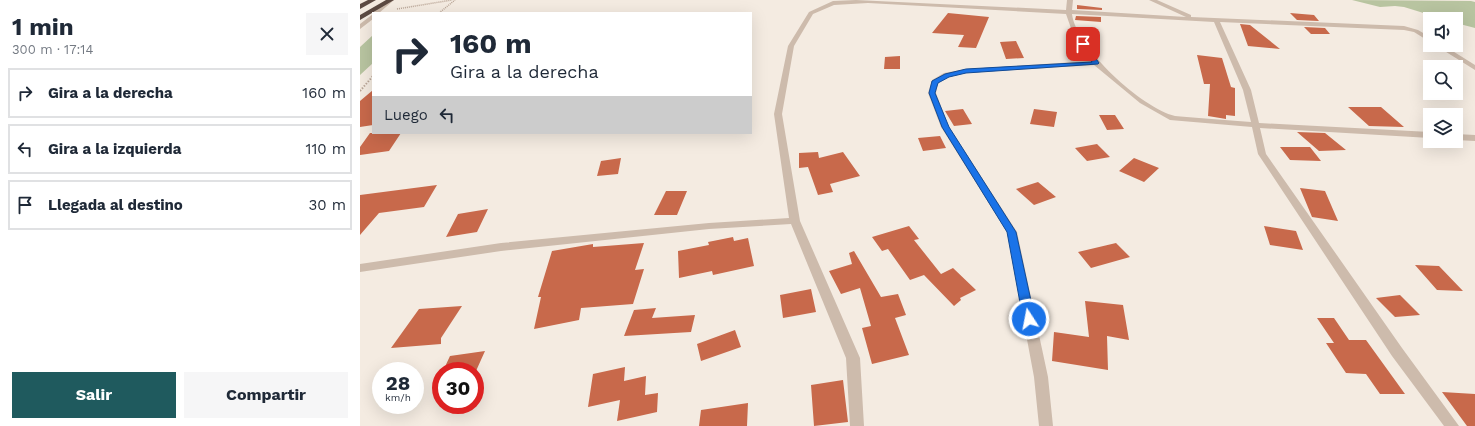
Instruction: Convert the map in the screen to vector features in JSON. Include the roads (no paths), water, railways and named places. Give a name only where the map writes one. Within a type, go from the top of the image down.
[{"type":"highway","points":[[360,7],[373,0]]},
{"type":"highway","points":[[360,18],[391,0]]},
{"type":"street","points":[[377,12],[391,0]]},
{"type":"street","points":[[1070,0],[1069,12],[1076,35],[1096,63],[1124,88],[1164,115],[1183,120],[1423,135]]},
{"type":"street","points":[[1152,0],[1196,19]]},
{"type":"street","points":[[857,426],[853,358],[795,221],[778,114],[791,46],[811,13],[833,3],[868,1],[1196,19],[1404,28],[1416,31],[1423,36]]},
{"type":"street","points":[[360,27],[372,17]]},
{"type":"street","points":[[1216,20],[1247,90],[1262,154],[1397,352],[1452,426]]},
{"type":"street","points":[[1449,52],[1475,68]]},
{"type":"street","points":[[1046,426],[1041,377],[1012,232],[945,127],[932,93],[935,82],[947,75],[966,71],[1096,63]]},
{"type":"street","points":[[1463,137],[1475,138]]},
{"type":"street","points":[[360,268],[501,247],[709,226],[795,221]]}]
